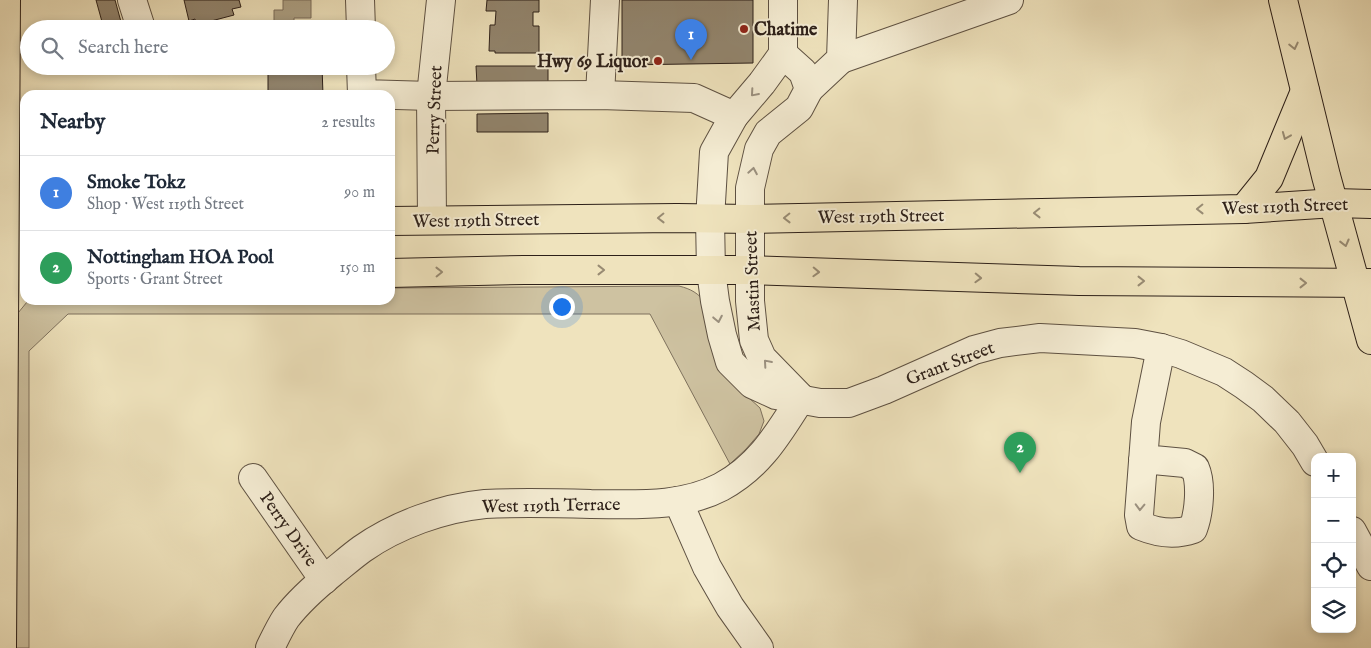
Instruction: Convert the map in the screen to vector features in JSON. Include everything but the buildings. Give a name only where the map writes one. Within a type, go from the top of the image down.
[{"type":"main road","points":[[2,648],[10,279],[6,0]]},
{"type":"main road","points":[[1283,0],[1335,203],[1363,283],[1371,340]]},
{"type":"main road","points":[[1244,208],[1269,178],[1305,91]]},
{"type":"main road","points":[[6,103],[20,151]]},
{"type":"main road","name":"West 119th Street","points":[[395,221],[751,219],[1244,208],[1335,203],[1371,204]]},
{"type":"main road","points":[[395,272],[750,270],[1079,281],[1363,283]]},
{"type":"street","points":[[132,0],[138,20]]},
{"type":"street","points":[[360,0],[361,20]]},
{"type":"street","name":"Perry Street","points":[[432,220],[432,96],[441,0]]},
{"type":"street","points":[[600,95],[604,0]]},
{"type":"street","points":[[783,0],[783,54],[803,72],[809,89]]},
{"type":"street","points":[[843,0],[841,59],[1009,0]]},
{"type":"street","name":"Mastin Street","points":[[783,54],[762,83],[734,116],[714,152],[710,219],[711,270],[722,335],[730,362],[752,384],[776,395],[801,398]]},
{"type":"street","name":"Mastin Street","points":[[801,398],[762,358],[754,340],[750,301],[750,188],[759,149],[768,133],[799,108],[809,89],[841,59]]},
{"type":"street","points":[[362,75],[362,90]]},
{"type":"street","points":[[395,95],[600,95],[694,98],[734,116]]},
{"type":"street","name":"Grant Street","points":[[801,398],[820,403],[849,402],[884,390],[974,350],[1020,339],[1103,340],[1136,343],[1161,348],[1202,362],[1224,372],[1257,394],[1287,422],[1306,445],[1311,454]]},
{"type":"street","points":[[1143,459],[1147,415],[1161,348]]},
{"type":"street","points":[[759,648],[730,607],[707,567],[678,501],[700,496],[721,487],[749,468],[771,445],[801,398]]},
{"type":"street","name":"Perry Drive","points":[[253,478],[324,580]]},
{"type":"street","name":"West 119th Terrace","points":[[324,580],[362,549],[398,528],[440,513],[483,504],[646,504],[678,501]]},
{"type":"street","points":[[1356,538],[1371,566]]},
{"type":"street","points":[[270,648],[286,618],[324,580]]},
{"type":"shaded area","points":[[283,0],[311,0],[311,18],[274,20],[274,10],[283,10]]},
{"type":"shaded area","points":[[679,286],[694,292],[706,303],[725,376],[760,408],[764,421],[759,434],[730,464],[650,314],[68,314],[29,351],[29,648],[13,648],[18,313],[25,305],[395,305],[395,288]]},
{"type":"place","name":"Chatime","points":[[744,29]]},
{"type":"place","name":"Smoke Tokz","points":[[691,60]]},
{"type":"place","name":"Hwy 69 Liquor","points":[[658,61]]},
{"type":"place","name":"Nottingham HOA Pool","points":[[1020,473]]}]
